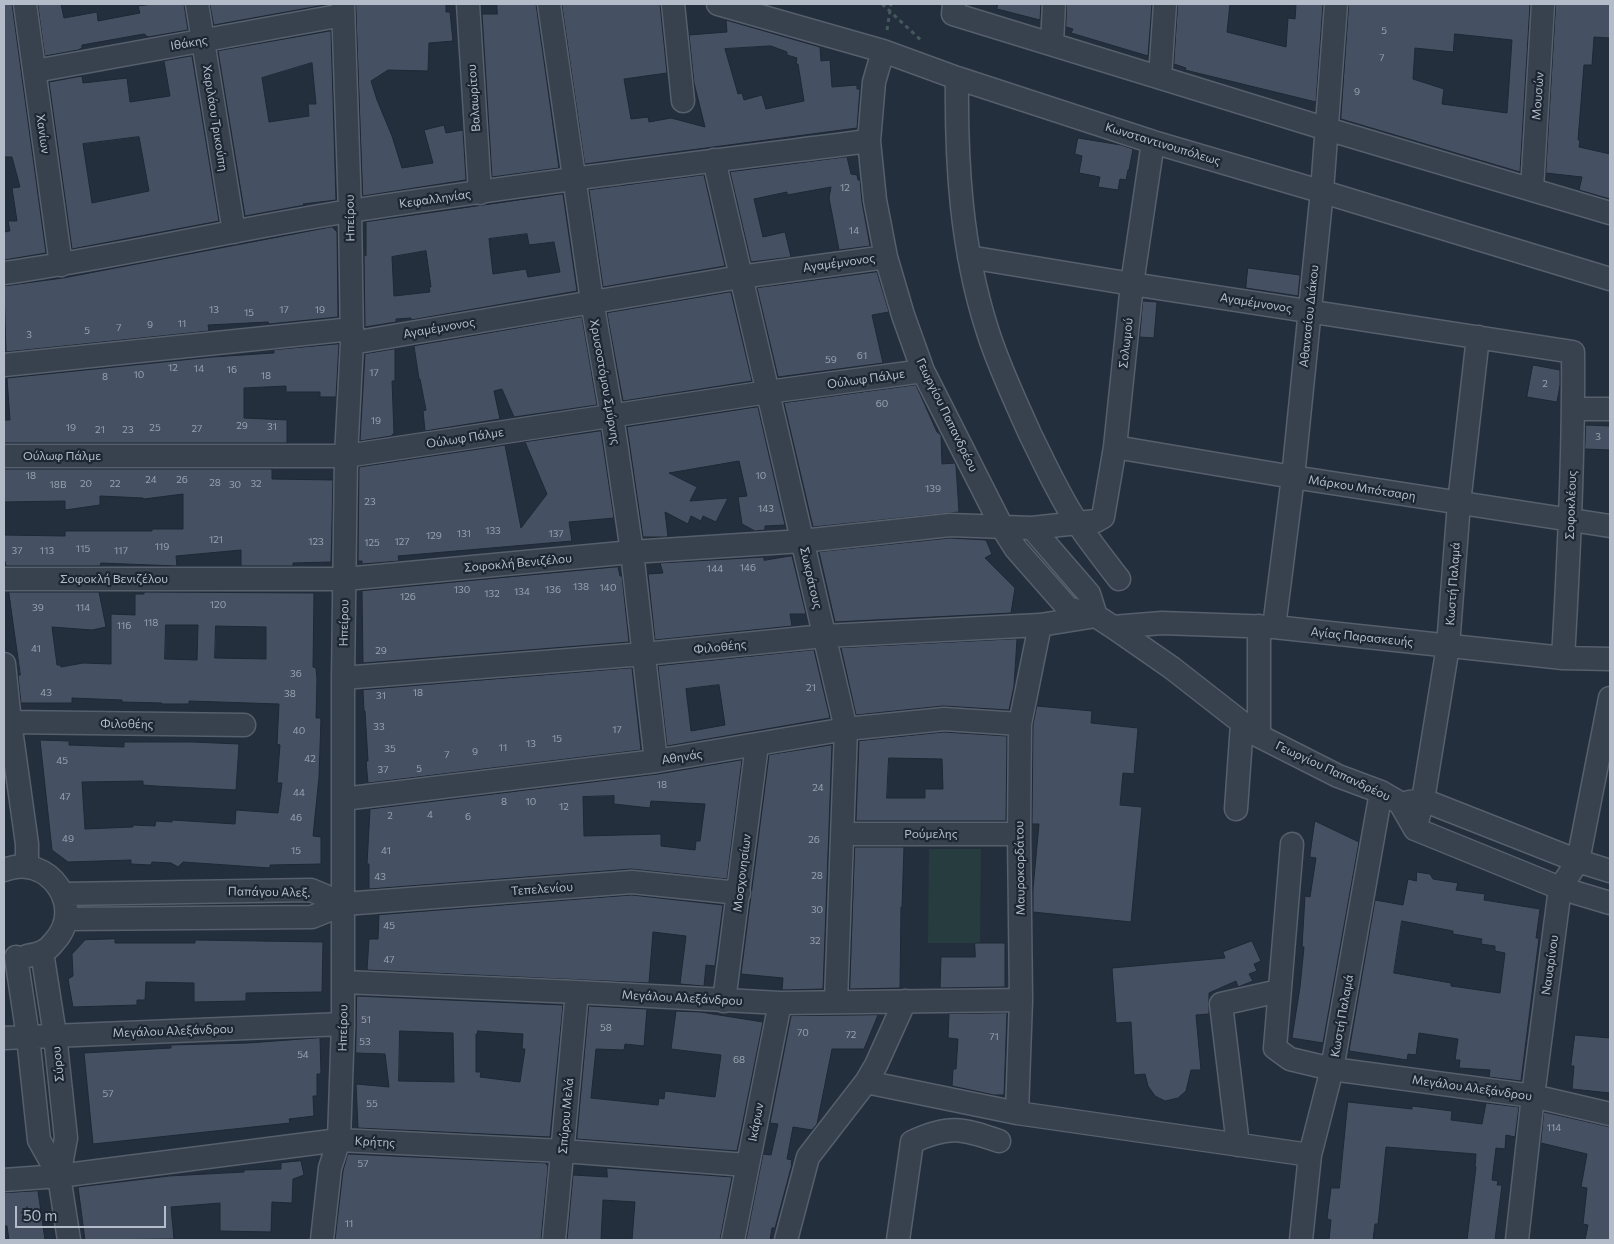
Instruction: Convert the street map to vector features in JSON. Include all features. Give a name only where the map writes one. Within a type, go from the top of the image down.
[{"type":"street","name":"Χανίων","points":[[25,4],[61,265]]},
{"type":"street","name":"Χαριλάου Τρικούπη","points":[[197,4],[234,232]]},
{"type":"street","name":"Βαλαωρίτου","points":[[468,4],[480,193]]},
{"type":"street","name":"Χρυσοστόμου Σμύρνης","points":[[549,4],[592,301],[612,416],[632,552],[656,761]]},
{"type":"street","points":[[673,4],[683,101]]},
{"type":"street","name":"Κωνσταντινουπόλεως","points":[[718,4],[883,51],[957,78],[1153,142],[1322,191],[1610,279]]},
{"type":"street","points":[[1052,43],[1054,4]]},
{"type":"street","points":[[1160,77],[1165,4]]},
{"type":"street","name":"Αθανασίου Διάκου","points":[[1236,809],[1293,477],[1322,191],[1336,4]]},
{"type":"street","name":"Μουσών","points":[[1532,189],[1544,4]]},
{"type":"street","name":"Ιθάκης","points":[[35,71],[203,41],[343,9]]},
{"type":"street","name":"Ηπείρου","points":[[322,1240],[330,1168],[339,1140],[344,982],[343,678],[346,456],[352,343],[350,211],[343,9]]},
{"type":"street","points":[[954,9],[1052,43],[1327,129],[1610,213]]},
{"type":"street","name":"Γεωργίου Παπανδρέου","points":[[883,51],[874,82],[869,141],[875,200],[886,257],[903,315],[923,371],[1002,527],[1016,549],[1068,608],[1104,622],[1172,668],[1250,730],[1338,776],[1391,797],[1423,800],[1578,861],[1610,871]]},
{"type":"street","points":[[957,78],[956,133],[961,205],[969,257],[987,329],[1015,401],[1047,469],[1077,523],[1119,579]]},
{"type":"street","name":"Κεφαλληνίας","points":[[4,273],[61,265],[350,211],[714,160],[869,141]]},
{"type":"street","name":"Σολωμού","points":[[1077,523],[1096,521],[1103,516],[1115,447],[1132,284],[1153,142]]},
{"type":"street","name":"Σωκράτους","points":[[714,160],[846,729],[836,1002]]},
{"type":"street","name":"Αγαμέμνονος","points":[[352,343],[740,277],[886,257]]},
{"type":"street","name":"Αγαμέμνονος","points":[[969,257],[1573,352]]},
{"type":"street","points":[[4,365],[352,329],[352,343]]},
{"type":"street","name":"Κωστή Παλαμά","points":[[1415,829],[1423,800],[1448,646],[1460,503],[1478,337]]},
{"type":"street","name":"Σοφοκλέους","points":[[1563,658],[1571,520],[1574,409],[1573,352]]},
{"type":"street","name":"Ούλωφ Πάλμε","points":[[4,456],[346,456],[768,392],[923,371]]},
{"type":"street","points":[[1574,409],[1610,410]]},
{"type":"street","name":"Μάρκου Μπότσαρη","points":[[1115,447],[1293,477],[1610,526]]},
{"type":"street","points":[[1032,528],[1077,523]]},
{"type":"street","name":"Σοφοκλή Βενιζέλου","points":[[4,579],[345,579],[632,552],[802,541],[950,525],[1032,528]]},
{"type":"street","points":[[1032,528],[1089,594],[1104,622]]},
{"type":"street","name":"Αγίας Παρασκευής","points":[[1104,622],[1266,627],[1563,658],[1610,659]]},
{"type":"street","name":"Φιλοθέης","points":[[343,678],[644,654],[824,636],[1104,622]]},
{"type":"street","name":"Μαυροκορδάτου","points":[[1017,1113],[1021,1000],[1020,724],[1040,625]]},
{"type":"street","points":[[4,664],[27,844],[27,866]]},
{"type":"street","name":"Ναυαρίνου","points":[[1517,1240],[1533,1096],[1560,888],[1578,861],[1610,698]]},
{"type":"street","name":"Αθηνάς","points":[[343,799],[656,761],[846,729],[944,719],[1020,724]]},
{"type":"street","name":"Φιλοθέης","points":[[10,722],[244,725]]},
{"type":"street","name":"Μοσχονησίων","points":[[724,1001],[757,745]]},
{"type":"street","name":"Γεωργίου Παπανδρέου","points":[[1391,797],[1415,829]]},
{"type":"street","name":"Κωστή Παλαμά","points":[[1300,1240],[1310,1155],[1332,1069],[1391,797]]},
{"type":"street","points":[[1415,829],[1560,888],[1610,904]]},
{"type":"street","name":"Ρούμελης","points":[[843,834],[1019,834]]},
{"type":"street","points":[[1238,1144],[1221,1004],[1279,992],[1292,844]]},
{"type":"street","points":[[4,870],[12,867],[27,866],[40,870],[52,878],[63,894],[67,920],[58,938],[42,952],[25,957],[10,955]]},
{"type":"street","name":"Τεπελενίου","points":[[344,904],[632,882],[739,893]]},
{"type":"street","name":"Παπάγου Αλεξ.","points":[[63,894],[311,890],[344,904]]},
{"type":"street","name":"Παπάγου Αλεξ.","points":[[67,920],[312,917],[344,904]]},
{"type":"street","name":"Σύρου","points":[[42,952],[55,1036],[66,1138],[59,1176],[69,1240]]},
{"type":"street","name":"Σύρου","points":[[10,955],[28,1037],[39,1140],[59,1176]]},
{"type":"street","name":"Μεγάλου Αλεξάνδρου","points":[[344,982],[780,1003],[1021,1000]]},
{"type":"street","name":"Σπύρου Μελά","points":[[554,1240],[577,992]]},
{"type":"street","name":"Μεγάλου Αλεξάνδρου","points":[[1279,992],[1275,1048],[1290,1059],[1332,1069],[1533,1096],[1610,1114]]},
{"type":"street","points":[[786,1240],[808,1157],[866,1082],[876,1065],[905,1001]]},
{"type":"street","name":"Ικάρων","points":[[733,1240],[780,1003]]},
{"type":"street","name":"Μεγάλου Αλεξάνδρου","points":[[4,1038],[343,1024]]},
{"type":"street","points":[[866,1082],[1017,1113],[1310,1155]]},
{"type":"street","points":[[898,1240],[912,1142],[930,1134],[948,1130],[972,1131],[999,1141]]},
{"type":"street","name":"Κρήτης","points":[[4,1180],[59,1176],[339,1140],[563,1151],[747,1165]]},
{"type":"path","points":[[883,51],[891,4]]},
{"type":"green space","points":[[929,849],[981,849],[980,943],[928,943]]},
{"type":"building","points":[[4,4],[12,4],[46,253],[4,260],[4,232],[10,231],[8,221],[17,221],[12,188],[20,187],[12,157],[4,157]]},
{"type":"building","points":[[38,4],[61,4],[64,18],[97,12],[98,21],[140,13],[138,6],[184,4],[188,30],[148,37],[144,34],[82,45],[82,48],[78,50],[45,56]]},
{"type":"building","points":[[210,4],[330,4],[214,25]]},
{"type":"building","points":[[356,4],[446,4],[446,12],[450,12],[453,41],[429,43],[428,71],[388,70],[371,81],[402,168],[433,163],[424,130],[444,125],[446,133],[463,130],[466,180],[363,196]]},
{"type":"building","points":[[497,4],[536,4],[559,168],[492,177],[482,14],[497,14]]},
{"type":"building","points":[[562,4],[660,4],[667,73],[624,79],[631,119],[648,117],[649,122],[671,118],[705,127],[694,83],[689,35],[727,32],[726,20],[820,47],[821,61],[830,60],[832,87],[857,85],[857,89],[860,89],[857,128],[585,164]],"holes":[[[771,46],[787,52],[787,55],[797,58],[796,64],[798,64],[804,101],[766,109],[762,95],[744,100],[742,93],[738,94],[725,49]]]},
{"type":"building","points":[[998,4],[1041,4],[1040,20],[997,9]]},
{"type":"building","points":[[1067,4],[1152,4],[1148,56],[1071,33],[1073,29],[1066,27]]},
{"type":"building","points":[[1178,4],[1230,4],[1227,32],[1286,47],[1288,18],[1295,19],[1296,4],[1323,4],[1316,102],[1185,70],[1186,68],[1174,64]]},
{"type":"building","points":[[1349,4],[1530,4],[1520,172],[1341,119]],"holes":[[[1455,34],[1512,40],[1507,113],[1442,104],[1444,89],[1413,79],[1415,48],[1453,52]]]},
{"type":"building","points":[[1556,4],[1610,4],[1610,38],[1594,37],[1592,65],[1584,65],[1578,140],[1580,140],[1579,147],[1610,154],[1610,199],[1579,190],[1582,177],[1546,173]]},
{"type":"building","points":[[331,31],[336,200],[303,204],[305,205],[245,216],[218,51]],"holes":[[[312,63],[316,104],[308,104],[309,116],[269,122],[262,78]]]},
{"type":"building","points":[[192,56],[219,221],[72,249],[49,82],[82,76],[83,83],[127,78],[130,102],[170,96],[164,61]],"holes":[[[139,137],[149,191],[92,203],[83,144]]]},
{"type":"building","points":[[1078,138],[1121,145],[1133,149],[1126,180],[1120,179],[1118,190],[1098,187],[1100,177],[1079,173],[1082,156],[1075,154]]},
{"type":"building","points":[[847,157],[851,174],[857,175],[858,180],[860,180],[870,246],[839,250],[829,198],[831,187],[787,195],[787,192],[754,199],[763,237],[785,232],[791,257],[751,262],[730,172]]},
{"type":"building","points":[[704,175],[725,266],[603,287],[589,190]]},
{"type":"building","points":[[563,194],[577,291],[411,320],[411,318],[396,319],[396,322],[365,327],[364,254],[366,256],[366,222]],"holes":[[[527,234],[529,245],[554,242],[560,272],[528,277],[526,269],[493,274],[489,239]],[[426,251],[430,292],[394,296],[392,257]]]},
{"type":"building","points":[[332,227],[337,232],[338,317],[269,324],[268,322],[208,325],[209,331],[6,352],[4,286],[63,278]]},
{"type":"building","points":[[1248,268],[1300,275],[1298,296],[1246,288]]},
{"type":"building","points":[[877,272],[889,312],[872,315],[883,363],[778,377],[757,288]]},
{"type":"building","points":[[731,292],[752,381],[623,401],[607,313]]},
{"type":"building","points":[[1143,301],[1157,302],[1154,338],[1140,337]]},
{"type":"building","points":[[582,317],[597,405],[514,417],[502,389],[494,391],[500,419],[425,431],[423,411],[426,410],[414,346]]},
{"type":"building","points":[[339,344],[336,397],[320,397],[320,392],[286,392],[286,386],[244,388],[244,418],[287,420],[287,443],[4,443],[4,420],[10,420],[7,378],[212,357],[274,353],[274,350]]},
{"type":"building","points":[[395,349],[395,381],[392,381],[394,433],[391,436],[360,441],[365,354]]},
{"type":"building","points":[[1533,365],[1560,370],[1557,402],[1527,397]]},
{"type":"building","points":[[916,385],[937,432],[941,435],[942,464],[955,463],[959,512],[813,527],[784,403]]},
{"type":"building","points":[[758,407],[785,525],[765,526],[765,530],[755,531],[742,524],[738,497],[747,496],[739,461],[669,473],[697,487],[690,501],[728,498],[716,522],[703,516],[701,521],[691,516],[688,524],[665,512],[668,537],[643,537],[627,427]]},
{"type":"building","points":[[1586,425],[1610,426],[1610,450],[1585,449]]},
{"type":"building","points":[[601,431],[614,518],[569,522],[572,541],[398,556],[399,561],[362,564],[362,561],[358,561],[359,467],[505,445],[521,528],[547,494],[525,442]]},
{"type":"building","points":[[4,469],[272,469],[272,479],[333,480],[331,562],[293,563],[293,566],[241,566],[241,550],[176,556],[177,566],[101,563],[100,566],[6,566],[4,561],[4,535],[65,536],[65,531],[183,529],[183,494],[144,499],[100,496],[100,505],[65,510],[65,501],[4,502]]},
{"type":"building","points":[[950,538],[986,540],[992,554],[985,558],[1015,588],[1011,613],[835,622],[819,552]]},
{"type":"building","points":[[792,556],[806,614],[790,614],[792,626],[655,640],[648,574],[663,573],[660,563],[764,557],[764,560]]},
{"type":"building","points":[[618,567],[620,576],[622,576],[629,642],[363,663],[362,591]]},
{"type":"building","points":[[9,592],[99,592],[106,627],[92,630],[52,627],[57,665],[61,667],[83,663],[111,664],[111,614],[135,615],[135,594],[144,594],[144,592],[314,593],[313,667],[316,668],[317,679],[316,718],[321,718],[319,777],[313,836],[321,837],[321,864],[270,865],[270,868],[183,862],[178,867],[171,863],[131,864],[131,860],[68,862],[52,850],[40,740],[69,741],[69,745],[124,747],[124,742],[239,744],[236,790],[143,785],[143,781],[82,782],[85,829],[133,827],[133,825],[155,826],[156,821],[172,822],[172,820],[235,824],[236,810],[278,813],[282,783],[277,783],[280,745],[277,744],[279,704],[189,701],[189,704],[162,704],[72,698],[72,703],[21,703],[18,676],[20,675]],"holes":[[[166,625],[198,625],[197,660],[165,659]],[[216,626],[266,627],[266,659],[215,658]]]},
{"type":"building","points":[[1017,639],[1014,686],[1009,710],[943,706],[856,715],[841,648]]},
{"type":"building","points":[[814,650],[830,718],[667,746],[658,666]],"holes":[[[719,685],[725,725],[691,731],[686,689]]]},
{"type":"building","points":[[632,668],[641,750],[368,783],[363,690]]},
{"type":"building","points":[[1037,706],[1092,711],[1091,723],[1138,728],[1134,774],[1123,773],[1120,805],[1142,807],[1131,922],[1033,912],[1033,889],[1039,824],[1032,824],[1033,725]]},
{"type":"building","points":[[944,732],[1007,736],[1006,821],[856,821],[859,741]],"holes":[[[889,758],[942,759],[943,789],[925,789],[925,798],[887,798]]]},
{"type":"building","points":[[832,745],[823,989],[782,990],[783,978],[741,974],[769,755]]},
{"type":"building","points":[[742,760],[727,879],[631,869],[369,889],[369,864],[367,864],[370,809],[658,774]],"holes":[[[614,796],[614,804],[650,808],[651,801],[705,804],[700,841],[696,841],[695,850],[661,846],[661,834],[584,836],[583,797]]]},
{"type":"building","points":[[1315,821],[1359,842],[1323,1043],[1292,1038],[1304,947],[1302,947],[1305,896],[1310,897],[1316,858],[1310,857]]},
{"type":"building","points":[[855,847],[904,847],[900,988],[850,989]]},
{"type":"building","points":[[1417,872],[1430,874],[1433,879],[1458,883],[1456,890],[1485,894],[1484,900],[1540,909],[1536,938],[1539,938],[1521,1081],[1489,1077],[1490,1070],[1459,1068],[1460,1060],[1455,1060],[1458,1039],[1419,1033],[1416,1055],[1408,1054],[1407,1060],[1349,1051],[1375,900],[1403,905],[1408,879],[1416,881]],"holes":[[[1402,921],[1453,931],[1453,934],[1482,939],[1481,944],[1495,946],[1495,951],[1505,953],[1500,993],[1451,986],[1451,983],[1394,973]]]},
{"type":"building","points":[[632,895],[723,905],[715,966],[706,965],[704,986],[680,984],[686,936],[653,932],[649,983],[367,970],[369,939],[378,939],[379,915]]},
{"type":"building","points":[[115,939],[115,943],[195,943],[195,940],[323,942],[322,992],[246,993],[246,1001],[194,1002],[194,983],[146,982],[145,1000],[137,1000],[137,1005],[73,1007],[68,979],[73,976],[72,954],[85,940]]},
{"type":"building","points":[[1252,941],[1261,961],[1254,964],[1257,971],[1249,974],[1253,981],[1238,987],[1236,981],[1209,993],[1209,1014],[1196,1015],[1201,1070],[1191,1070],[1186,1091],[1178,1098],[1165,1101],[1155,1096],[1148,1086],[1145,1074],[1134,1075],[1131,1022],[1116,1023],[1112,968],[1225,958],[1223,952]]},
{"type":"building","points":[[975,943],[1005,943],[1005,987],[940,988],[941,957],[975,957]]},
{"type":"building","points":[[357,996],[563,1005],[550,1137],[358,1128],[356,1084],[389,1087],[385,1054],[356,1053]],"holes":[[[400,1031],[453,1033],[454,1082],[399,1081]],[[478,1031],[523,1034],[522,1049],[525,1049],[520,1082],[480,1077],[481,1072],[476,1072],[476,1034]]]},
{"type":"building","points":[[589,1006],[647,1009],[644,1046],[625,1044],[624,1050],[596,1049],[591,1098],[658,1105],[659,1098],[664,1099],[665,1091],[715,1097],[721,1055],[671,1049],[676,1011],[700,1012],[763,1022],[737,1151],[577,1139]]},
{"type":"building","points":[[1007,1013],[1004,1095],[994,1095],[952,1086],[953,1069],[956,1069],[958,1039],[948,1038],[949,1014]]},
{"type":"building","points":[[878,1015],[864,1049],[832,1049],[817,1124],[812,1130],[793,1127],[787,1159],[792,1160],[792,1164],[770,1240],[746,1240],[763,1154],[771,1155],[778,1124],[770,1123],[791,1016]]},
{"type":"building","points":[[1575,1035],[1610,1038],[1610,1093],[1572,1089],[1574,1066],[1571,1066]]},
{"type":"building","points":[[320,1038],[321,1074],[317,1074],[317,1096],[313,1096],[314,1116],[289,1119],[290,1123],[93,1144],[84,1053],[171,1048],[171,1045],[248,1043]]},
{"type":"building","points":[[1348,1102],[1412,1109],[1412,1106],[1452,1111],[1451,1120],[1482,1124],[1486,1103],[1519,1107],[1515,1137],[1506,1135],[1505,1149],[1496,1148],[1492,1180],[1498,1181],[1497,1185],[1502,1185],[1495,1240],[1467,1240],[1476,1154],[1386,1147],[1378,1224],[1375,1224],[1373,1240],[1329,1240],[1331,1220],[1327,1219],[1331,1188],[1339,1188]]},
{"type":"building","points":[[1544,1112],[1610,1127],[1610,1240],[1585,1240],[1588,1225],[1583,1224],[1587,1188],[1581,1187],[1587,1154],[1541,1143]]},
{"type":"building","points":[[348,1154],[546,1163],[548,1167],[541,1240],[335,1240],[343,1171]]},
{"type":"building","points":[[301,1161],[304,1175],[293,1179],[292,1203],[272,1202],[271,1232],[220,1231],[220,1203],[171,1207],[174,1239],[85,1240],[78,1187],[169,1176],[281,1169],[281,1163]]},
{"type":"building","points":[[607,1168],[732,1177],[720,1240],[632,1240],[635,1202],[603,1200],[601,1240],[567,1240],[573,1175],[607,1177]]},
{"type":"building","points":[[38,1191],[45,1240],[9,1240],[7,1226],[4,1226],[4,1193]]}]
